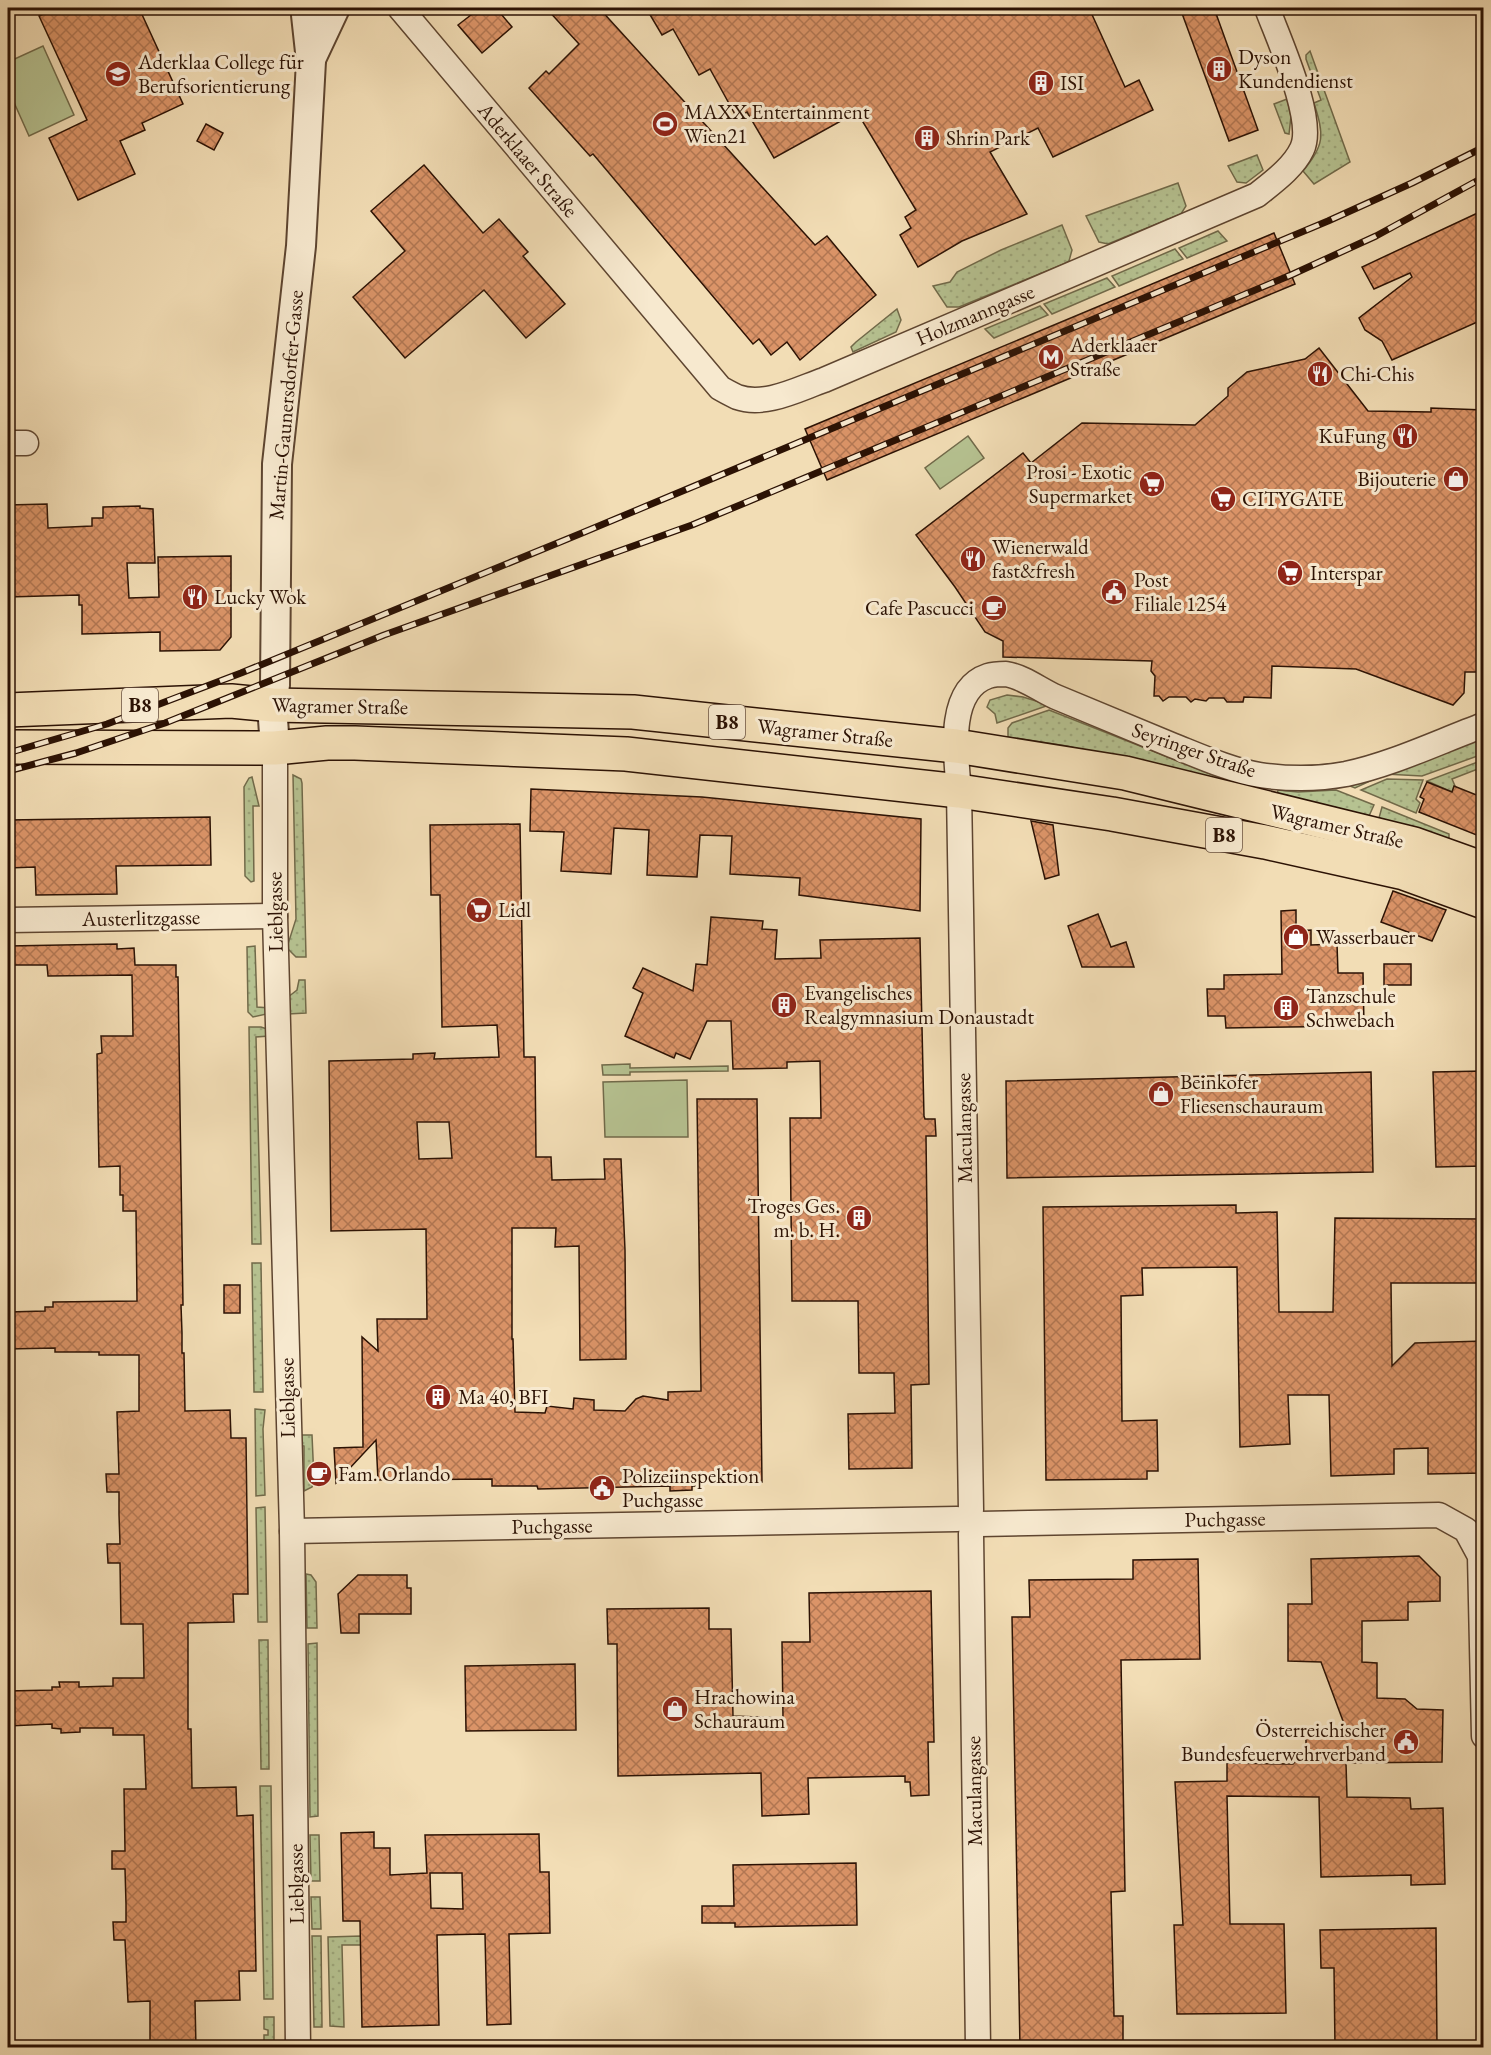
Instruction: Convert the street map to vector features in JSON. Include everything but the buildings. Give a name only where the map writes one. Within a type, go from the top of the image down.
[{"type":"main road","name":"Wagramer Straße","points":[[8,710],[231,701],[272,705],[633,712],[956,746],[1125,773],[1414,844],[1484,869]]},
{"type":"main road","name":"Wagramer Straße","points":[[8,747],[275,748],[356,743],[626,754],[959,791],[1112,814],[1265,842],[1404,873],[1484,902]]},
{"type":"street","name":"Martin-Gaunersdorfer-Gasse","points":[[275,748],[272,705],[275,685],[277,464],[301,246],[311,61],[306,15],[308,8]]},
{"type":"street","name":"Martin-Gaunersdorfer-Gasse","points":[[311,61],[335,8]]},
{"type":"street","name":"Aderklaaer Straße","points":[[400,8],[656,313]]},
{"type":"street","name":"Holzmanngasse","points":[[656,313],[720,388],[737,397],[758,400],[782,395],[854,367],[1257,195],[1286,171],[1303,148],[1305,123],[1299,95],[1267,8]]},
{"type":"street","name":"Seyringer Straße","points":[[956,746],[957,724],[966,695],[981,680],[997,674],[1018,678],[1051,695],[1203,758],[1258,775],[1303,777],[1345,774],[1393,760],[1484,726]]},
{"type":"street","name":"Maculangasse","points":[[956,746],[959,791],[978,2048]]},
{"type":"street","name":"Lieblgasse","points":[[275,748],[275,916],[292,1531],[298,2048]]},
{"type":"street","name":"Austerlitzgasse","points":[[8,920],[275,916]]},
{"type":"street","name":"Puchgasse","points":[[292,1531],[1439,1515],[1466,1530],[1480,1556],[1484,1736]]},
{"type":"green space","points":[[43,46],[74,115],[29,136],[8,89],[8,62]]},
{"type":"green space","points":[[1310,51],[1350,162],[1314,184],[1303,171],[1319,146],[1321,132],[1314,103],[1321,100],[1306,59]]},
{"type":"green space","points":[[1287,99],[1291,116],[1289,134],[1285,133],[1274,104]]},
{"type":"green space","points":[[1257,155],[1263,170],[1246,183],[1237,182],[1228,166]]},
{"type":"green space","points":[[1178,183],[1186,206],[1181,214],[1108,244],[1099,242],[1086,216]]},
{"type":"green space","points":[[1062,225],[1072,250],[1069,261],[1064,264],[959,307],[947,307],[933,286],[950,282],[957,272],[1001,250]]},
{"type":"green space","points":[[1218,231],[1227,241],[1187,258],[1179,248]]},
{"type":"green space","points":[[1175,249],[1183,259],[1119,286],[1112,276]]},
{"type":"green space","points":[[1107,278],[1115,287],[1052,314],[1044,304]]},
{"type":"green space","points":[[1040,306],[1048,315],[994,338],[985,329]]},
{"type":"green space","points":[[897,309],[901,320],[896,332],[853,352],[851,347],[856,342]]},
{"type":"green space","points":[[968,436],[984,458],[940,489],[925,468]]},
{"type":"green space","points":[[1007,695],[1049,705],[997,723],[995,714],[987,707],[990,700]]},
{"type":"green space","points":[[1049,710],[1221,778],[1219,783],[1067,746],[1008,737],[1008,728],[1012,723]]},
{"type":"green space","points":[[1483,737],[1483,754],[1422,776],[1385,774],[1355,788],[1345,784]]},
{"type":"green space","points":[[1483,760],[1483,767],[1452,779],[1455,786],[1452,792],[1427,781]]},
{"type":"green space","points":[[293,775],[301,779],[302,783],[306,957],[296,957],[288,949],[296,919]]},
{"type":"green space","points":[[252,777],[259,806],[253,806],[254,881],[251,882],[245,876],[244,787]]},
{"type":"green space","points":[[1387,779],[1423,780],[1416,799],[1420,803],[1416,813],[1361,790]]},
{"type":"green space","points":[[1278,790],[1298,792],[1336,790],[1374,805],[1369,816],[1277,796]]},
{"type":"green space","points":[[1382,807],[1449,834],[1449,839],[1379,818]]},
{"type":"green space","points":[[255,946],[257,1007],[270,1008],[271,1013],[253,1017],[248,1012],[247,947]]},
{"type":"green space","points":[[299,980],[305,980],[306,1013],[288,1014],[288,997],[297,990]]},
{"type":"green space","points":[[249,1027],[270,1030],[269,1036],[256,1037],[261,1244],[252,1244]]},
{"type":"green space","points":[[630,1064],[630,1068],[728,1066],[728,1071],[630,1072],[630,1075],[603,1075],[602,1065]]},
{"type":"green space","points":[[687,1080],[688,1137],[605,1137],[603,1082]]},
{"type":"green space","points":[[252,1263],[261,1263],[263,1392],[254,1392]]},
{"type":"green space","points":[[255,1409],[265,1410],[263,1429],[265,1495],[256,1496]]},
{"type":"green space","points":[[301,1435],[312,1435],[314,1480],[312,1487],[304,1491],[304,1446],[299,1445]]},
{"type":"green space","points":[[265,1507],[267,1622],[258,1622],[256,1508]]},
{"type":"green space","points":[[306,1574],[311,1575],[316,1582],[317,1628],[307,1628]]},
{"type":"green space","points":[[259,1640],[268,1640],[269,1769],[261,1769]]},
{"type":"green space","points":[[317,1643],[318,1816],[310,1817],[308,1644]]},
{"type":"green space","points":[[260,1786],[271,1786],[273,1999],[264,1999]]},
{"type":"green space","points":[[310,1835],[319,1835],[320,1881],[311,1881]]},
{"type":"green space","points":[[311,1897],[320,1897],[321,1929],[312,1929]]},
{"type":"green space","points":[[312,1936],[321,1936],[322,2027],[314,2027]]},
{"type":"green space","points":[[361,1936],[361,1945],[342,1945],[344,2027],[330,2026],[328,1937]]},
{"type":"green space","points":[[264,2017],[274,2017],[274,2047],[264,2047],[264,2035],[268,2035],[268,2030],[264,2029]]},
{"type":"railway","points":[[8,753],[107,724],[241,673],[582,533],[1328,221],[1484,147]]},
{"type":"railway","points":[[8,771],[76,753],[165,723],[384,635],[692,525],[1291,275],[1376,236],[1484,177]]},
{"type":"place","name":"Dyson Kundendienst","points":[[1219,69]]},
{"type":"place","name":"Aderklaa College für Berufsorientierung","points":[[118,74]]},
{"type":"place","name":"ISI","points":[[1041,83]]},
{"type":"place","name":"MAXX Entertainment Wien21","points":[[665,124]]},
{"type":"place","name":"Shrin Park","points":[[927,138]]},
{"type":"place","name":"Aderklaaer Straße","points":[[1051,357]]},
{"type":"place","name":"Chi-Chis","points":[[1320,374]]},
{"type":"place","name":"KuFung","points":[[1405,436]]},
{"type":"place","name":"Bijouterie","points":[[1456,479]]},
{"type":"place","name":"Prosi - Exotic Supermarket","points":[[1152,484]]},
{"type":"place","name":"CITYGATE","points":[[1223,499]]},
{"type":"place","name":"Wienerwald fast&fresh","points":[[973,559]]},
{"type":"place","name":"Interspar","points":[[1290,573]]},
{"type":"place","name":"Post Filiale 1254","points":[[1114,592]]},
{"type":"place","name":"Lucky Wok","points":[[195,597]]},
{"type":"place","name":"Cafe Pascucci","points":[[994,608]]},
{"type":"place","name":"Lidl","points":[[479,910]]},
{"type":"place","name":"Wasserbauer","points":[[1296,937]]},
{"type":"place","name":"Evangelisches Realgymnasium Donaustadt","points":[[784,1005]]},
{"type":"place","name":"Tanzschule Schwebach","points":[[1286,1008]]},
{"type":"place","name":"Beinkofer Fliesenschauraum","points":[[1161,1094]]},
{"type":"place","name":"Troges Ges. m. b. H.","points":[[859,1218]]},
{"type":"place","name":"Ma 40, BFI","points":[[438,1397]]},
{"type":"place","name":"Fam. Orlando","points":[[319,1474]]},
{"type":"place","name":"Polizeiinspektion Puchgasse","points":[[602,1488]]},
{"type":"place","name":"Hrachowina Schauraum","points":[[675,1709]]},
{"type":"place","name":"Österreichischer Bundesfeuerwehrverband","points":[[1406,1742]]}]
